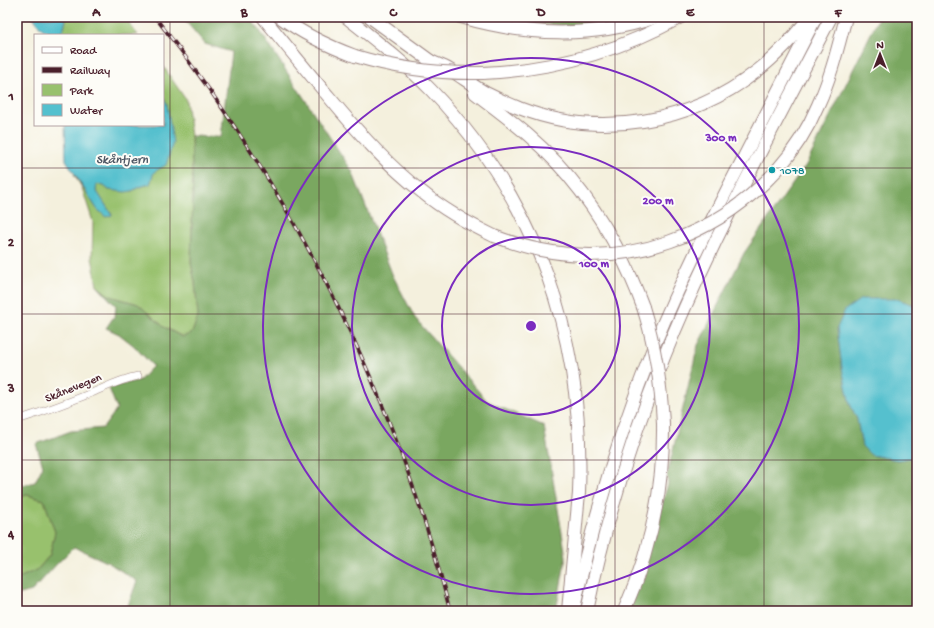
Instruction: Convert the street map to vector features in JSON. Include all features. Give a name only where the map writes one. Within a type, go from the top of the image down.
[{"type":"highway","points":[[263,17],[349,121],[389,163],[421,191],[468,223],[494,236],[540,250],[578,255],[611,254],[641,250],[673,240],[695,232],[713,222],[750,197],[777,170],[801,138],[818,105],[828,79],[846,17]]},
{"type":"highway","points":[[280,17],[327,45],[355,56],[390,66],[448,73],[483,73],[535,68],[587,56],[634,40],[681,17]]},
{"type":"highway","points":[[346,17],[386,48],[416,75],[444,104],[471,136],[511,196],[530,233],[546,270],[560,312],[568,349],[579,424],[579,492],[568,611]]},
{"type":"highway","points":[[370,17],[497,110],[528,135],[548,154],[570,178],[594,209],[613,240],[628,270],[643,307],[650,332],[657,365],[664,423],[662,467],[656,512],[644,559],[624,611]]},
{"type":"highway","points":[[461,17],[489,24],[525,30],[561,33],[594,31],[624,26],[657,17]]},
{"type":"highway","points":[[430,61],[449,69],[485,92],[533,113],[562,120],[592,124],[639,122],[668,116],[691,109],[710,101],[735,87],[753,75],[780,51],[810,17]]},
{"type":"highway","points":[[574,611],[589,546],[608,477],[633,402],[656,343],[709,225],[816,17]]},
{"type":"highway","points":[[587,611],[605,535],[620,481],[642,414],[666,351],[689,297],[722,229],[830,17]]},
{"type":"street","name":"Skånevegen","points":[[17,420],[93,392],[115,382],[138,376]]},
{"type":"green space","points":[[64,17],[124,17],[137,34],[57,34],[63,30],[66,20]]},
{"type":"green space","points":[[182,17],[248,17],[258,28],[352,171],[393,276],[415,318],[487,401],[544,426],[566,557],[556,611],[126,611],[137,581],[107,562],[74,547],[32,591],[17,595],[17,579],[38,569],[50,555],[55,532],[44,500],[27,495],[17,498],[17,487],[35,482],[43,466],[36,444],[71,431],[103,428],[117,409],[109,388],[140,380],[153,366],[133,345],[119,334],[106,328],[115,315],[116,306],[98,287],[110,296],[138,304],[164,327],[182,337],[192,333],[198,316],[195,282],[191,263],[193,194],[191,136],[221,137],[231,52],[205,44]]},
{"type":"green space","points":[[478,17],[624,17],[586,25],[585,27],[487,20]]},
{"type":"green space","points":[[879,17],[917,17],[917,306],[897,299],[837,328],[842,368],[850,404],[857,419],[862,446],[871,455],[898,460],[917,457],[917,611],[629,611],[668,484],[667,475],[698,345],[744,253],[806,165]]},
{"type":"green space","points":[[164,67],[186,100],[191,136],[193,194],[191,263],[195,282],[198,316],[192,333],[183,337],[164,327],[138,304],[110,296],[97,286],[92,257],[93,222],[82,188],[74,174],[97,209],[106,217],[112,215],[96,190],[96,184],[104,186],[109,190],[132,191],[150,184],[164,126],[167,104],[164,98]]},
{"type":"green space","points":[[27,495],[44,500],[55,532],[50,555],[38,569],[17,579],[17,498]]},
{"type":"water","points":[[33,17],[64,17],[66,20],[63,30],[58,34],[51,34],[41,28]]},
{"type":"water","name":"Skåntjern","points":[[164,98],[167,104],[173,143],[166,165],[154,172],[150,184],[132,191],[125,192],[109,190],[104,186],[97,184],[96,190],[112,215],[106,217],[97,209],[66,160],[65,126],[164,126]]},
{"type":"water","points":[[861,299],[897,299],[917,306],[917,457],[898,460],[871,455],[862,446],[857,419],[850,404],[842,368],[837,328],[845,310]]},
{"type":"railway","points":[[155,17],[205,84],[252,153],[295,225],[334,299],[369,374],[401,452],[427,531],[450,611]]},
{"type":"place","name":"1078","points":[[772,170]]}]
